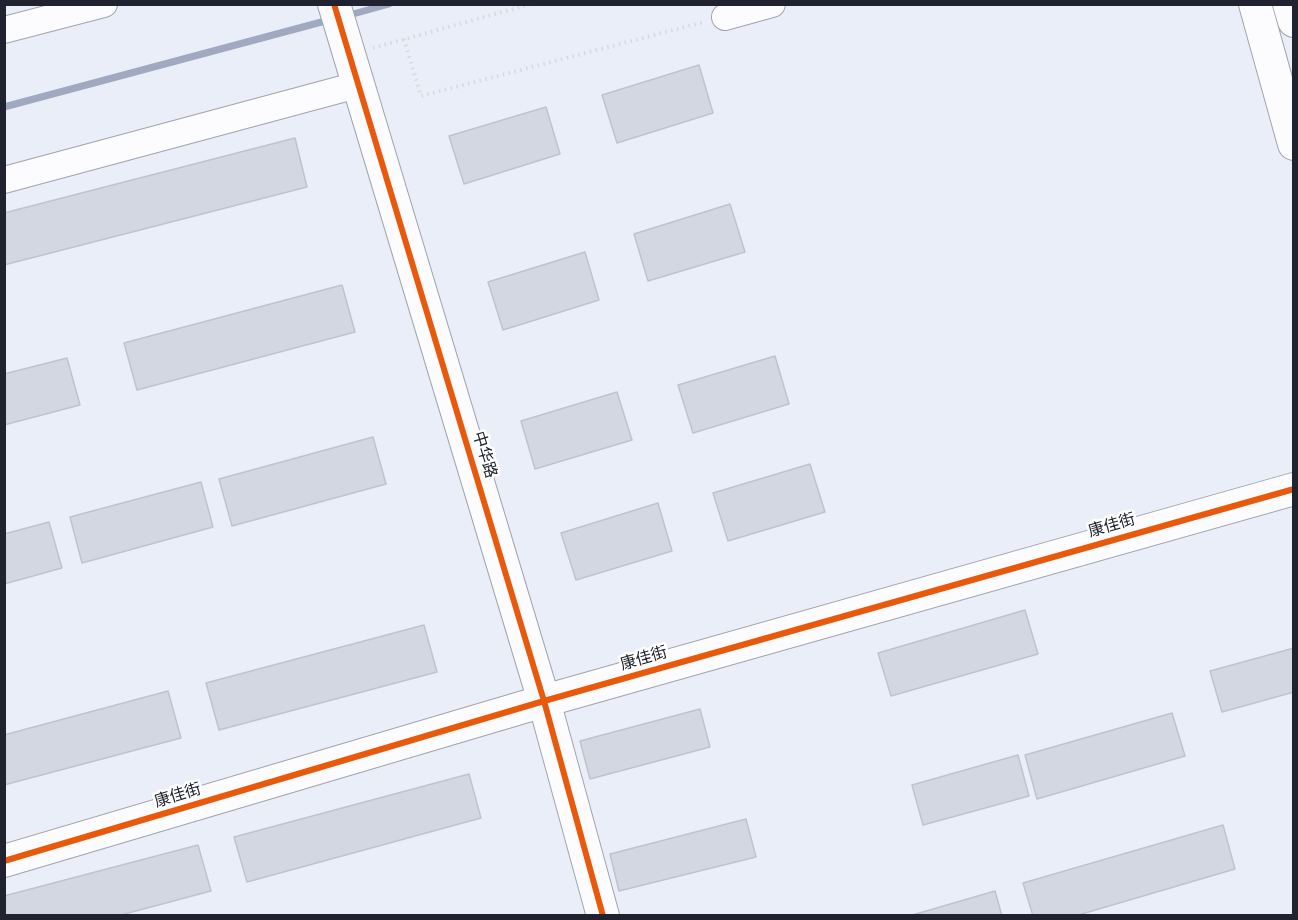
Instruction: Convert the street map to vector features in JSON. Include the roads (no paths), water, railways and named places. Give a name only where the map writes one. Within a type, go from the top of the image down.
[{"type":"street","points":[[4,30],[104,4]]},
{"type":"street","name":"中华路","points":[[333,4],[544,701],[603,915]]},
{"type":"street","points":[[725,17],[772,4]]},
{"type":"street","points":[[1255,4],[1293,144]]},
{"type":"street","points":[[1289,4],[1293,21]]},
{"type":"street","points":[[4,180],[357,86]]},
{"type":"street","name":"康佳街","points":[[4,861],[544,701],[1293,489]]},
{"type":"waterway","points":[[346,16],[389,4]]},
{"type":"waterway","points":[[4,107],[329,20]]}]
